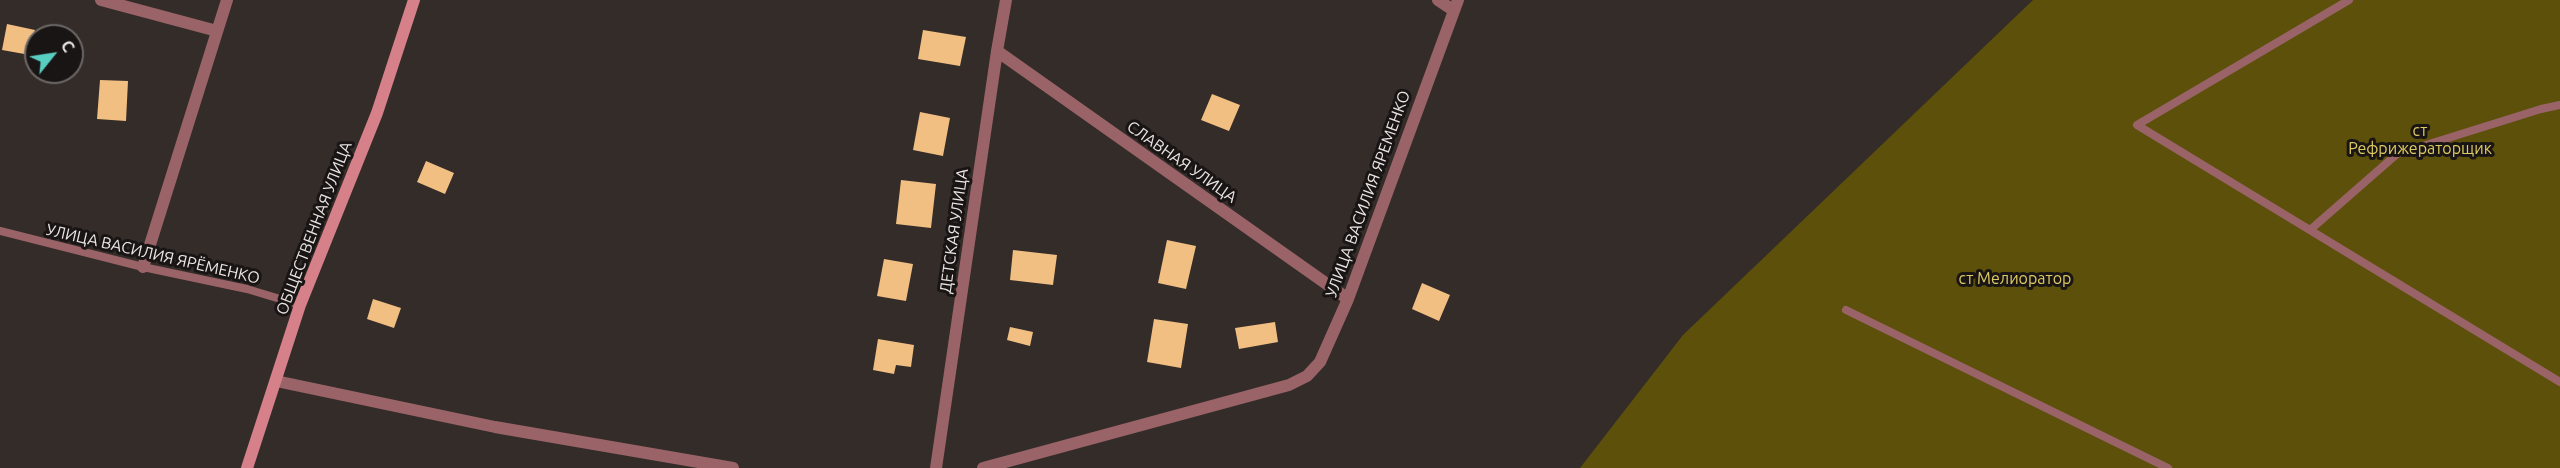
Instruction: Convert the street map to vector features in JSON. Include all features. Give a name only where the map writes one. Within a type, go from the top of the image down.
[{"type":"main road","name":"ОБЩЕСТВЕННАЯ УЛИЦА","points":[[247,468],[300,305],[377,113],[414,0]]},
{"type":"street","points":[[101,0],[131,4],[217,31]]},
{"type":"street","points":[[143,267],[227,0]]},
{"type":"street","name":"ДЕТСКАЯ УЛИЦА","points":[[936,468],[1006,0]]},
{"type":"street","points":[[1438,0],[1455,5]]},
{"type":"street","name":"УЛИЦА ВАСИЛИЯ ЯРЕМЕНКО","points":[[983,468],[1289,385],[1307,376],[1320,362],[1348,299],[1455,5]]},
{"type":"street","name":"СЛАВНАЯ УЛИЦА","points":[[997,51],[1348,299]]},
{"type":"street","points":[[276,381],[495,427],[733,468]]},
{"type":"lane","points":[[2349,0],[2137,125],[2560,382]]},
{"type":"lane","points":[[2310,230],[2397,154],[2560,105]]},
{"type":"lane","name":"УЛИЦА ВАСИЛИЯ ЯРЁМЕНКО","points":[[0,231],[143,267],[247,289],[300,305]]},
{"type":"lane","points":[[1846,310],[2168,468]]},
{"type":"green space","name":"ст Мелиоратор","points":[[2033,0],[2560,0],[2560,468],[1580,468],[1683,335]]},
{"type":"building","points":[[7,24],[24,28],[24,54],[2,50]]},
{"type":"building","points":[[923,30],[966,37],[960,66],[918,59]]},
{"type":"building","points":[[100,80],[128,81],[126,121],[97,119]]},
{"type":"building","points":[[1212,94],[1240,105],[1229,131],[1201,120]]},
{"type":"building","points":[[920,112],[950,118],[943,156],[913,150]]},
{"type":"building","points":[[426,161],[454,173],[445,194],[417,182]]},
{"type":"building","points":[[901,180],[936,184],[931,228],[896,224]]},
{"type":"building","points":[[1167,240],[1196,246],[1186,289],[1158,283]]},
{"type":"building","points":[[1013,250],[1057,255],[1053,285],[1010,280]]},
{"type":"building","points":[[884,259],[913,264],[906,301],[877,296]]},
{"type":"building","points":[[1422,283],[1450,295],[1439,321],[1412,309]]},
{"type":"building","points":[[373,299],[401,308],[394,328],[367,319]]},
{"type":"building","points":[[1154,319],[1188,324],[1181,368],[1147,362]]},
{"type":"building","points":[[1275,322],[1278,342],[1239,349],[1235,328]]},
{"type":"building","points":[[1010,327],[1033,332],[1030,346],[1007,340]]},
{"type":"building","points":[[878,339],[914,345],[911,367],[896,365],[894,374],[873,370]]},
{"type":"park label","name":"ст Рефрижераторщик","points":[[2420,140]]}]
